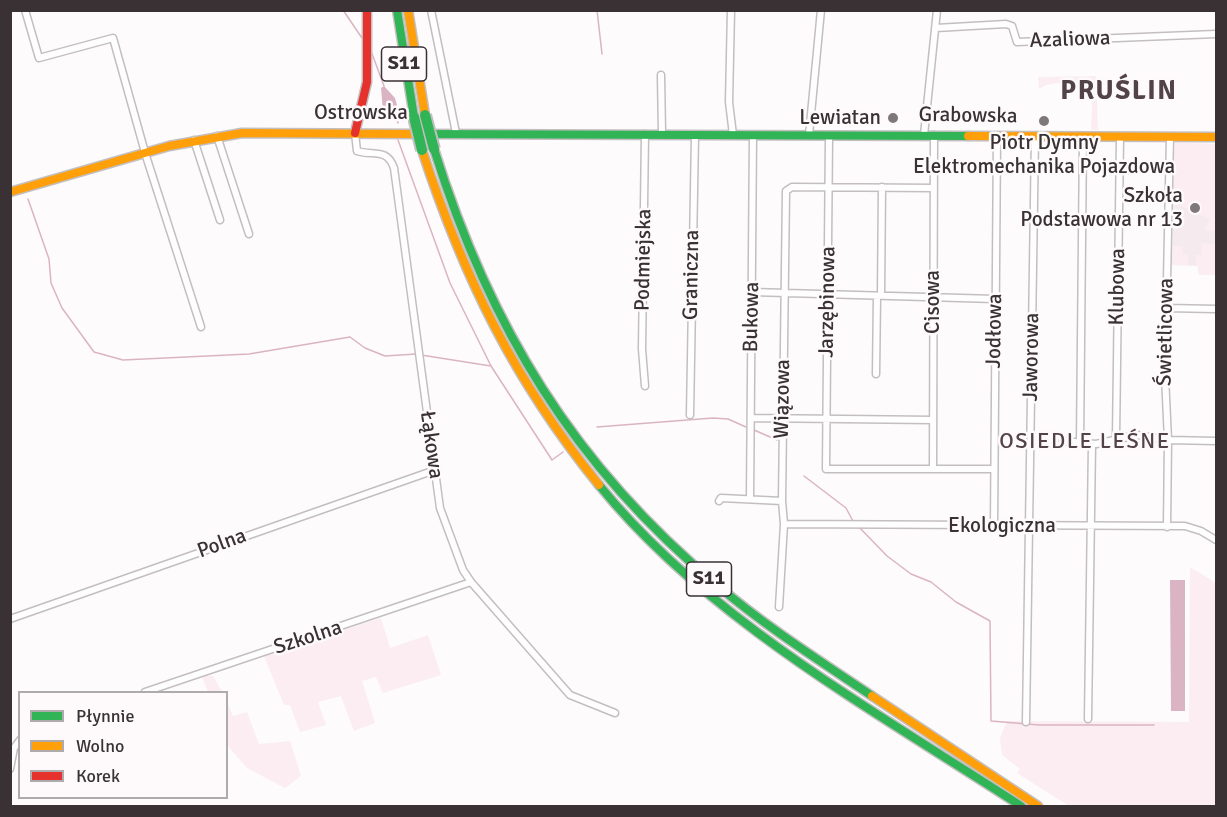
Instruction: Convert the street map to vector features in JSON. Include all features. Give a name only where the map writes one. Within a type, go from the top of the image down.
[{"type":"main road","points":[[355,133],[367,82],[367,10]]},
{"type":"main road","name":"S11","points":[[398,10],[419,116],[434,149],[472,260],[513,342],[561,418],[632,506],[701,573],[770,626],[1038,807]]},
{"type":"main road","name":"S11","points":[[408,10],[422,150],[451,239],[496,338],[541,412],[605,493],[675,564],[737,615],[1021,807]]},
{"type":"main road","name":"Ostrowska","points":[[10,192],[194,140],[251,133],[720,134]]},
{"type":"main road","name":"Grabowska","points":[[720,134],[1216,137]]},
{"type":"street","points":[[25,10],[39,58],[113,38],[145,152],[201,327]]},
{"type":"street","points":[[431,10],[456,133]]},
{"type":"street","points":[[731,10],[729,102],[733,135]]},
{"type":"street","points":[[809,135],[821,10]]},
{"type":"street","name":"Cisowa","points":[[933,468],[934,188],[929,135],[937,10]]},
{"type":"street","name":"Azaliowa","points":[[936,28],[1006,24],[1012,26],[1017,42],[1216,34]]},
{"type":"street","points":[[662,75],[662,134]]},
{"type":"street","name":"Łąkowa","points":[[355,133],[357,151],[383,153],[391,160],[394,168],[441,508],[463,570],[570,695],[615,713]]},
{"type":"street","name":"Podmiejska","points":[[645,134],[642,348],[645,386]]},
{"type":"street","name":"Graniczna","points":[[690,414],[694,135]]},
{"type":"street","name":"Bukowa","points":[[750,499],[753,135]]},
{"type":"street","name":"Jarzębinowa","points":[[829,135],[826,469],[933,468]]},
{"type":"street","points":[[217,136],[249,234]]},
{"type":"street","name":"Jodłowa","points":[[994,526],[998,136]]},
{"type":"street","name":"Jaworowa","points":[[1026,722],[1027,526],[1035,136]]},
{"type":"street","points":[[1080,443],[1083,136]]},
{"type":"street","name":"Klubowa","points":[[1116,438],[1120,137]]},
{"type":"street","name":"Świetlicowa","points":[[1167,527],[1168,440],[1165,376],[1170,137]]},
{"type":"street","points":[[194,140],[220,220]]},
{"type":"street","name":"Wiązowa","points":[[779,607],[784,524],[782,501],[786,191],[792,187],[830,188]]},
{"type":"street","points":[[876,374],[882,187]]},
{"type":"street","points":[[830,188],[934,188]]},
{"type":"street","points":[[752,292],[995,299]]},
{"type":"street","points":[[1166,308],[1216,309]]},
{"type":"street","points":[[751,418],[933,420]]},
{"type":"street","points":[[1063,441],[1092,444],[1137,435],[1168,440],[1216,441]]},
{"type":"street","points":[[1088,719],[1092,444]]},
{"type":"street","points":[[933,468],[994,469]]},
{"type":"street","name":"Polna","points":[[10,619],[435,470]]},
{"type":"street","points":[[719,501],[721,498],[782,501]]},
{"type":"street","name":"Ekologiczna","points":[[784,524],[1167,527],[1193,528],[1216,540]]},
{"type":"street","name":"Szkolna","points":[[151,691],[471,582]]},
{"type":"street","points":[[10,769],[14,748],[18,742]]},
{"type":"shaded area","points":[[1096,76],[1098,130],[1091,130],[1093,86],[1058,83],[1039,89],[1038,77]]},
{"type":"shaded area","points":[[384,86],[395,98],[398,109],[393,108],[388,114],[383,111],[381,88]]},
{"type":"shaded area","name":"Szkoła Podstawowa nr 13","points":[[1175,143],[1216,144],[1216,275],[1199,275],[1198,266],[1172,265],[1173,226],[1178,216],[1173,214]]},
{"type":"shaded area","points":[[1175,143],[1216,144],[1216,231],[1205,230],[1210,219],[1199,215],[1201,210],[1185,208],[1173,202]]},
{"type":"shaded area","points":[[1202,243],[1216,244],[1216,275],[1199,275],[1195,255],[1202,255]]},
{"type":"shaded area","points":[[1173,246],[1183,246],[1182,254],[1188,255],[1188,265],[1172,265]]},
{"type":"shaded area","points":[[1190,567],[1216,583],[1216,806],[1069,806],[1017,773],[1020,769],[1002,755],[1000,738],[1007,721],[1189,722]]},
{"type":"shaded area","points":[[1170,580],[1185,580],[1185,711],[1171,711]]},
{"type":"shaded area","points":[[381,618],[390,648],[428,635],[441,675],[383,693],[376,677],[362,681],[375,723],[354,731],[341,696],[318,702],[326,725],[300,732],[290,705],[284,705],[264,656]]},
{"type":"shaded area","points":[[202,676],[213,676],[221,691],[208,691]]},
{"type":"shaded area","points":[[228,704],[233,716],[247,712],[259,744],[290,741],[301,776],[285,788],[247,768],[228,746]]},
{"type":"waterway","points":[[343,10],[364,41]]},
{"type":"waterway","points":[[597,10],[602,54]]},
{"type":"waterway","points":[[371,51],[384,86]]},
{"type":"waterway","points":[[395,110],[398,123]]},
{"type":"waterway","points":[[398,140],[450,283],[491,366],[552,460],[563,452]]},
{"type":"waterway","points":[[28,199],[49,259],[51,283],[62,308],[94,352],[123,360],[249,354],[350,337],[365,348],[385,356],[416,354]]},
{"type":"waterway","points":[[421,355],[491,366]]},
{"type":"waterway","points":[[597,427],[713,418],[728,419],[746,427]]},
{"type":"waterway","points":[[754,430],[777,440]]},
{"type":"waterway","points":[[804,476],[846,508],[854,523]]},
{"type":"waterway","points":[[858,526],[887,556],[911,574],[931,582],[956,602],[990,621],[991,721],[1039,725],[1154,725]]},
{"type":"traffic: fast","points":[[397,10],[414,117]]},
{"type":"traffic: fast","points":[[425,115],[434,149]]},
{"type":"traffic: fast","points":[[414,117],[422,150]]},
{"type":"traffic: fast","points":[[419,134],[968,136]]},
{"type":"traffic: fast","points":[[434,149],[456,214],[481,275],[542,389],[579,441],[620,492],[666,539],[717,585],[773,629],[872,696]]},
{"type":"traffic: fast","points":[[599,485],[643,534],[691,579],[742,621],[853,699],[1021,806]]},
{"type":"traffic: slow","points":[[408,10],[425,115]]},
{"type":"traffic: slow","points":[[10,192],[169,146],[242,133],[419,134]]},
{"type":"traffic: slow","points":[[968,136],[1216,137]]},
{"type":"traffic: slow","points":[[422,150],[455,242],[494,326],[541,406],[599,485]]},
{"type":"traffic: slow","points":[[872,696],[1038,806]]},
{"type":"traffic: jam","points":[[355,133],[367,82],[367,10]]},
{"type":"place","name":"Lewiatan","points":[[893,118]]},
{"type":"place","name":"Piotr Dymny Elektromechanika Pojazdowa","points":[[1044,121]]},
{"type":"place","name":"Szkoła Podstawowa nr 13","points":[[1195,208]]},
{"type":"district","name":"PRUŚLIN","points":[[1119,92]]},
{"type":"district","name":"OSIEDLE LEŚNE","points":[[1085,442]]}]
